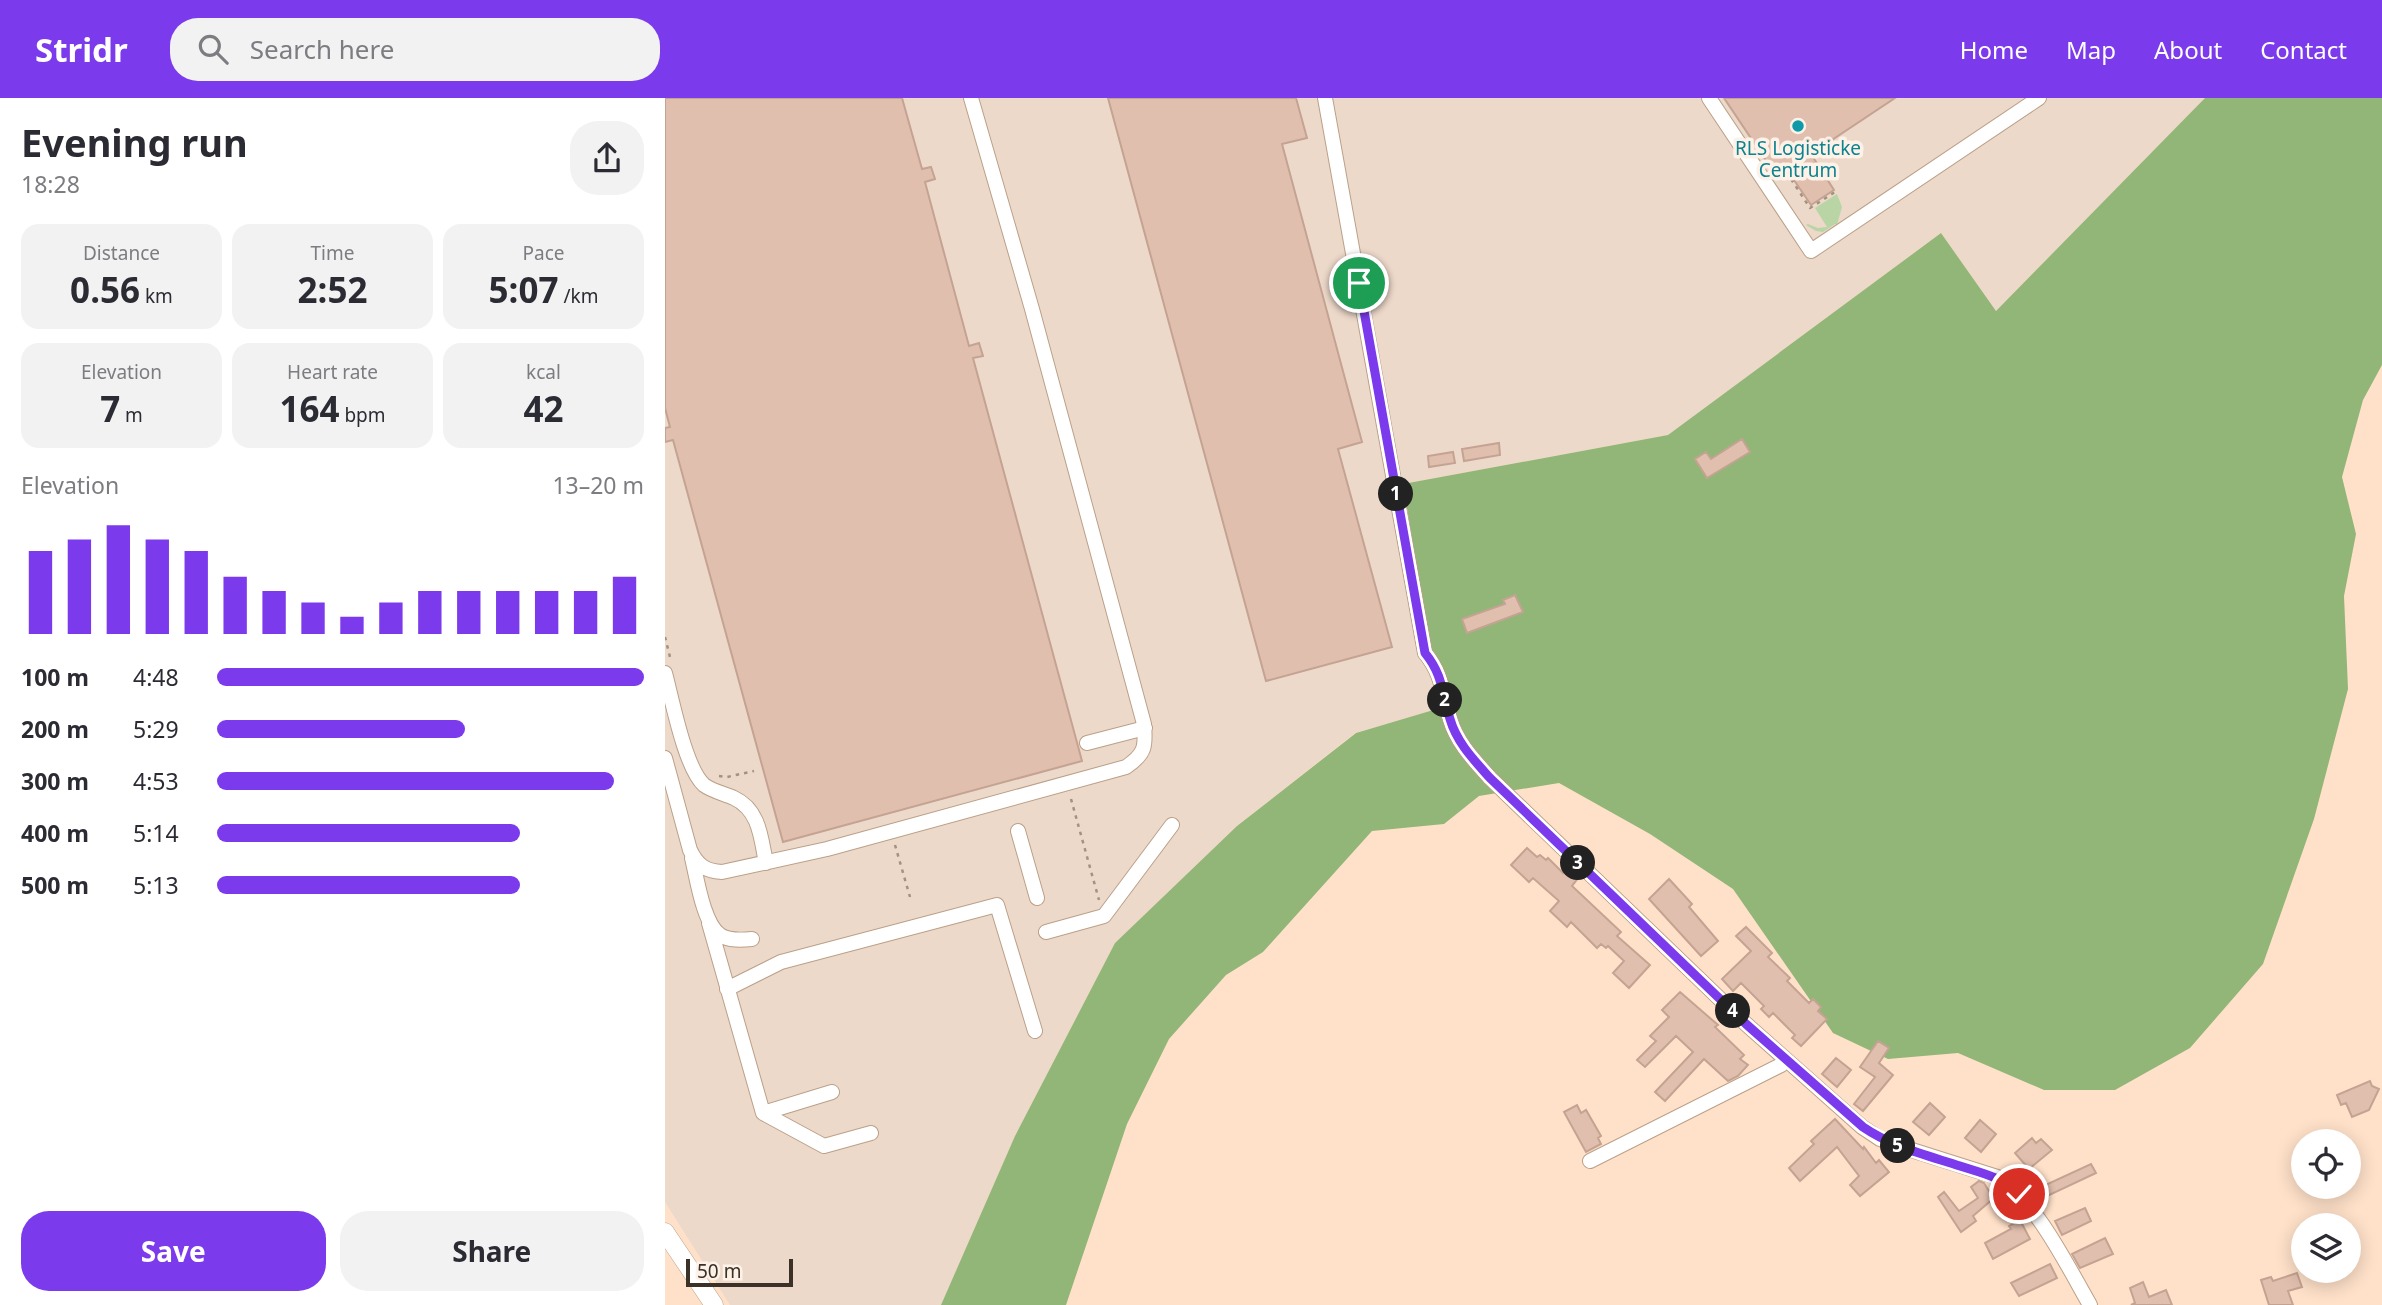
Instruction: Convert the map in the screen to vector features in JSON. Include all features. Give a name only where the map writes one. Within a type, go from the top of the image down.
[{"type":"main road","points":[[665,1232],[714,1305]]},
{"type":"street","points":[[689,850],[704,869],[714,872],[736,870],[1126,767],[1143,751],[1145,728],[1032,309],[971,98]]},
{"type":"street","points":[[1325,98],[1425,653],[1437,668],[1456,735],[1490,778],[1786,1060],[1863,1127],[1880,1139],[1997,1177],[2008,1184],[2019,1194],[2057,1249],[2090,1305]]},
{"type":"street","points":[[1709,98],[1811,251],[2039,98]]},
{"type":"street","points":[[668,667],[693,769],[705,785],[739,800],[751,810],[758,822],[766,863]]},
{"type":"street","points":[[1087,743],[1145,728]]},
{"type":"street","points":[[665,758],[727,989],[764,1113],[824,1146],[871,1133]]},
{"type":"street","points":[[1046,932],[1104,916],[1172,825]]},
{"type":"street","points":[[1018,831],[1037,898]]},
{"type":"street","points":[[705,906],[714,872]]},
{"type":"street","points":[[727,989],[781,962],[997,905],[1035,1031]]},
{"type":"street","points":[[709,923],[726,938],[752,939]]},
{"type":"street","points":[[719,960],[726,938]]},
{"type":"street","points":[[1590,1161],[1724,1095],[1786,1060]]},
{"type":"street","points":[[764,1113],[832,1092]]},
{"type":"path","points":[[1776,180],[1787,173],[1810,208],[1835,192]]},
{"type":"path","points":[[665,637],[668,667]]},
{"type":"path","points":[[718,776],[727,777],[754,771]]},
{"type":"path","points":[[1071,799],[1101,909]]},
{"type":"path","points":[[895,845],[910,897]]},
{"type":"shaded area","points":[[665,98],[2205,98],[1996,311],[1941,233],[1668,435],[1403,484],[1440,708],[1355,733],[1237,826],[1115,943],[1015,1136],[941,1305],[730,1305],[665,1202]]},
{"type":"green space","points":[[2205,98],[2382,98],[2382,365],[2363,400],[2342,477],[2356,534],[2344,596],[2348,689],[2314,819],[2263,964],[2190,1048],[2115,1090],[2044,1090],[1958,1053],[1888,1059],[1833,1033],[1733,889],[1650,834],[1559,783],[1479,796],[1444,824],[1372,831],[1263,952],[1226,975],[1169,1039],[1127,1124],[1066,1305],[941,1305],[1015,1136],[1115,943],[1237,826],[1356,733],[1440,708],[1403,484],[1668,435],[1941,233],[1996,311]]},
{"type":"green space","points":[[1837,194],[1842,207],[1837,225],[1823,232],[1806,225],[1827,227],[1815,208]]},
{"type":"building","points":[[665,98],[902,98],[922,169],[931,167],[935,179],[925,182],[969,346],[979,343],[983,356],[973,358],[1082,761],[783,842],[673,440],[665,442],[665,428],[670,427],[665,408]]},
{"type":"building","points":[[1108,98],[1296,98],[1307,138],[1282,144],[1362,442],[1338,449],[1392,647],[1266,681]]},
{"type":"building","name":"RLS Logisticke Centrum","points":[[1724,98],[1895,98],[1811,154],[1834,190],[1811,205],[1787,170],[1777,177]]},
{"type":"building","points":[[1742,439],[1750,452],[1707,478],[1695,459],[1706,452],[1711,459]]},
{"type":"building","points":[[1499,443],[1500,455],[1464,461],[1462,449]]},
{"type":"building","points":[[1453,452],[1455,463],[1429,467],[1428,456]]},
{"type":"building","points":[[1515,595],[1523,612],[1467,633],[1462,619],[1505,604],[1503,600]]},
{"type":"building","points":[[1527,848],[1537,857],[1540,855],[1546,860],[1548,858],[1563,873],[1569,867],[1579,877],[1572,886],[1621,932],[1617,936],[1650,965],[1629,988],[1613,973],[1624,961],[1608,946],[1606,948],[1601,944],[1597,948],[1571,922],[1567,927],[1550,911],[1559,901],[1533,878],[1529,882],[1511,865]]},
{"type":"building","points":[[1669,879],[1692,904],[1689,907],[1718,941],[1701,956],[1649,899]]},
{"type":"building","points":[[1746,927],[1772,953],[1768,957],[1790,978],[1787,981],[1809,1003],[1813,999],[1821,1007],[1818,1011],[1827,1019],[1801,1046],[1792,1038],[1795,1035],[1773,1013],[1769,1017],[1761,1009],[1764,1006],[1741,983],[1733,991],[1722,979],[1751,951],[1736,936]]},
{"type":"building","points":[[1680,992],[1718,1025],[1715,1027],[1744,1055],[1740,1059],[1748,1065],[1738,1076],[1728,1081],[1704,1059],[1665,1101],[1655,1092],[1693,1052],[1676,1036],[1645,1067],[1637,1060],[1656,1041],[1650,1036],[1669,1017],[1662,1010]]},
{"type":"building","points":[[1878,1041],[1889,1048],[1879,1063],[1893,1075],[1863,1111],[1854,1104],[1875,1077],[1860,1067]]},
{"type":"building","points":[[1836,1058],[1851,1070],[1837,1087],[1822,1074]]},
{"type":"building","points":[[2370,1081],[2372,1086],[2379,1089],[2369,1110],[2352,1117],[2346,1103],[2341,1105],[2337,1095]]},
{"type":"building","points":[[1930,1103],[1945,1117],[1929,1135],[1913,1122]]},
{"type":"building","points":[[1577,1105],[1581,1113],[1586,1110],[1601,1136],[1598,1138],[1601,1144],[1586,1152],[1564,1112]]},
{"type":"building","points":[[1835,1119],[1863,1149],[1864,1147],[1876,1163],[1879,1160],[1889,1172],[1860,1196],[1850,1185],[1859,1176],[1837,1147],[1800,1181],[1789,1168],[1814,1144],[1811,1141]]},
{"type":"building","points":[[1980,1120],[1996,1134],[1981,1152],[1965,1138]]},
{"type":"building","points":[[2032,1138],[2036,1143],[2041,1139],[2052,1150],[2029,1169],[2015,1153]]},
{"type":"building","points":[[2091,1164],[2096,1173],[2043,1198],[2039,1188]]},
{"type":"building","points":[[1979,1181],[1984,1183],[1989,1191],[1995,1187],[2001,1192],[1973,1216],[1976,1221],[1961,1232],[1938,1197],[1944,1192],[1959,1211],[1978,1198],[1971,1187]]},
{"type":"building","points":[[2085,1208],[2091,1221],[2062,1235],[2055,1221]]},
{"type":"building","points":[[2020,1220],[2030,1239],[1993,1259],[1985,1243],[2011,1229],[2009,1226]]},
{"type":"building","points":[[2105,1238],[2113,1254],[2080,1268],[2072,1254]]},
{"type":"building","points":[[2050,1264],[2057,1278],[2019,1296],[2011,1283]]},
{"type":"building","points":[[2291,1275],[2291,1283],[2301,1283],[2302,1287],[2288,1291],[2293,1305],[2269,1305],[2261,1280],[2271,1277],[2273,1281]]},
{"type":"building","points":[[2143,1282],[2149,1297],[2166,1290],[2172,1305],[2131,1305],[2135,1303],[2130,1288]]},
{"type":"place","name":"RLS Logisticke Centrum","points":[[1798,126]]},
{"type":"route","points":[[1359,283],[1425,653],[1437,668],[1450,720],[1467,752],[1490,778],[1746,1024],[1863,1127],[1880,1139],[1997,1177],[2019,1194]]}]
